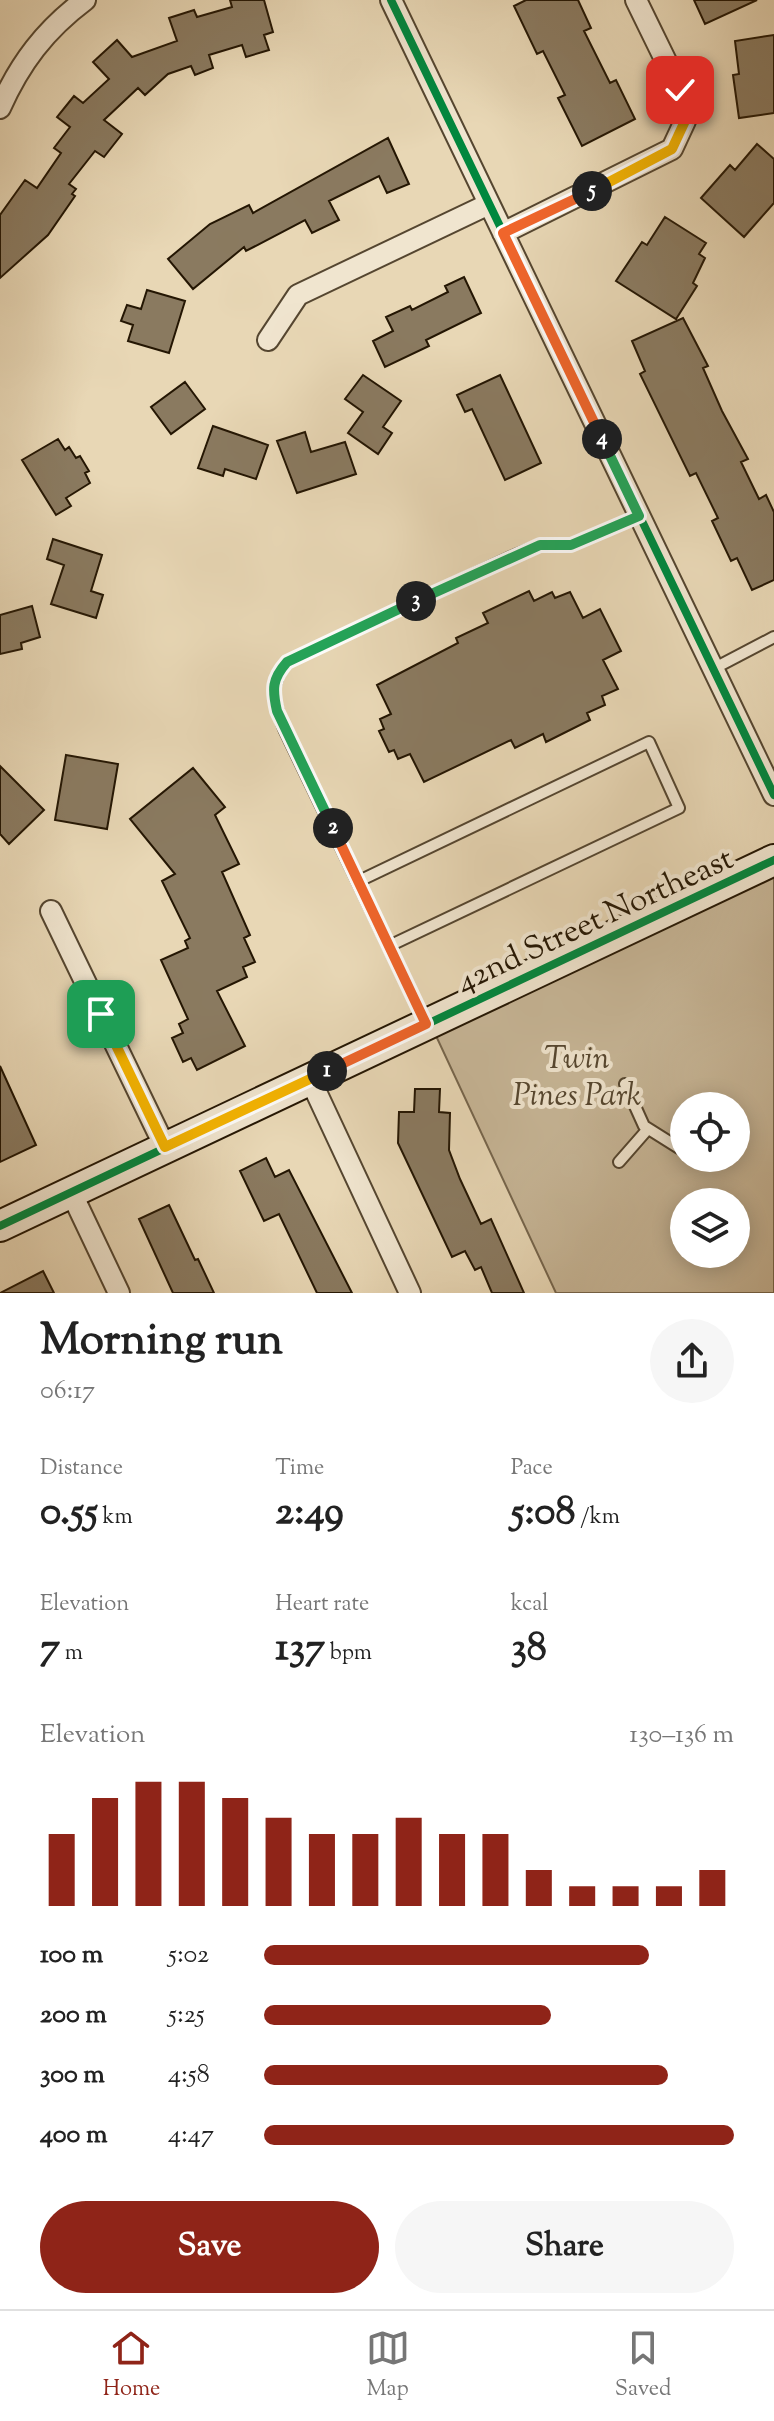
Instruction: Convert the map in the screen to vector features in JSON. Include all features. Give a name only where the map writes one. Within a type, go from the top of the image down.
[{"type":"main road","name":"42nd Street Northeast","points":[[0,1226],[774,860]]},
{"type":"street","points":[[0,108],[17,70],[54,24],[85,0]]},
{"type":"street","points":[[391,0],[774,795]]},
{"type":"street","points":[[503,233],[672,149],[685,121],[680,90],[636,0]]},
{"type":"street","points":[[268,340],[298,295],[489,204]]},
{"type":"street","points":[[51,911],[165,1147]]},
{"type":"street","points":[[310,1079],[410,1293]]},
{"type":"street","points":[[71,1192],[119,1293]]},
{"type":"lane","points":[[426,1024],[277,711],[272,691],[275,676],[287,662],[515,555],[540,545],[571,545],[639,516]]},
{"type":"lane","points":[[713,669],[774,637]]},
{"type":"lane","points":[[359,881],[649,742],[679,808],[389,946]]},
{"type":"lane","points":[[625,1084],[647,1130],[670,1143]]},
{"type":"lane","points":[[619,1162],[647,1130]]},
{"type":"green space","name":"Twin Pines Park","points":[[774,860],[774,1293],[556,1293],[430,1023]]},
{"type":"building","points":[[230,0],[264,0],[273,32],[264,35],[269,50],[246,57],[242,45],[209,55],[213,68],[195,75],[191,66],[168,74],[145,95],[138,88],[104,120],[122,134],[104,157],[95,151],[69,184],[76,189],[72,194],[75,196],[48,235],[0,278],[0,215],[25,180],[37,188],[61,153],[54,148],[70,127],[57,117],[74,96],[83,103],[109,79],[93,62],[117,40],[132,57],[177,41],[169,18],[194,10],[197,17],[232,7]]},
{"type":"building","points":[[526,0],[578,0],[591,28],[584,31],[610,83],[616,80],[635,119],[582,146],[558,98],[565,95],[543,51],[537,54],[514,6]]},
{"type":"building","points":[[694,0],[757,0],[705,24]]},
{"type":"building","points":[[774,35],[774,113],[739,118],[733,75],[739,74],[735,41]]},
{"type":"building","points":[[388,138],[409,184],[387,193],[379,176],[329,201],[339,220],[312,233],[305,220],[246,251],[244,247],[193,289],[168,259],[210,224],[249,205],[253,213]]},
{"type":"building","points":[[757,144],[774,159],[774,203],[744,237],[701,198],[730,165],[735,170]]},
{"type":"building","points":[[665,217],[706,243],[699,254],[705,258],[693,283],[697,286],[676,319],[616,281],[642,242],[647,245]]},
{"type":"building","points":[[464,277],[481,313],[426,340],[429,346],[385,367],[373,341],[393,331],[386,317],[410,306],[412,310],[448,292],[445,286]]},
{"type":"building","points":[[147,290],[185,301],[169,353],[128,341],[133,325],[121,321],[127,305],[141,309]]},
{"type":"building","points":[[683,318],[708,366],[703,368],[722,411],[748,459],[741,462],[759,499],[766,495],[774,512],[774,580],[752,590],[737,558],[731,561],[712,521],[718,518],[696,473],[690,476],[640,374],[645,371],[632,341]]},
{"type":"building","points":[[363,375],[401,401],[383,427],[392,433],[378,454],[348,433],[363,412],[345,399]]},
{"type":"building","points":[[500,375],[541,463],[505,480],[472,409],[465,412],[457,395]]},
{"type":"building","points":[[185,382],[205,409],[171,434],[151,407]]},
{"type":"building","points":[[213,426],[268,445],[256,479],[225,469],[223,476],[198,468]]},
{"type":"building","points":[[305,432],[311,452],[345,442],[356,474],[297,493],[277,441]]},
{"type":"building","points":[[58,439],[65,450],[69,447],[76,458],[80,456],[89,471],[85,473],[90,483],[66,498],[71,506],[56,515],[22,460]]},
{"type":"building","points":[[53,539],[102,555],[91,591],[103,595],[96,618],[51,604],[64,565],[47,559]]},
{"type":"building","points":[[529,591],[534,601],[552,592],[555,598],[570,592],[583,618],[600,609],[621,651],[603,660],[618,689],[602,696],[605,705],[587,713],[590,720],[546,742],[543,734],[515,748],[511,740],[424,782],[410,754],[398,759],[394,750],[389,752],[379,731],[384,729],[380,719],[391,714],[377,685],[458,643],[456,638],[488,623],[483,613]]},
{"type":"building","points":[[32,606],[40,637],[21,643],[22,649],[0,654],[0,615]]},
{"type":"building","points":[[66,755],[118,764],[107,829],[55,820]]},
{"type":"building","points":[[0,766],[44,810],[9,844],[0,834]]},
{"type":"building","points":[[193,768],[225,807],[215,815],[239,864],[222,872],[250,935],[244,938],[255,962],[243,967],[247,977],[217,991],[245,1046],[197,1070],[191,1058],[183,1062],[172,1038],[183,1033],[179,1024],[188,1019],[161,960],[188,948],[185,941],[190,938],[162,881],[175,874],[130,819]]},
{"type":"building","points":[[0,1066],[36,1145],[0,1162]]},
{"type":"building","points":[[415,1089],[440,1089],[439,1112],[450,1113],[449,1150],[460,1179],[481,1224],[491,1219],[524,1293],[492,1293],[481,1267],[475,1270],[465,1251],[452,1257],[398,1143],[399,1112],[414,1112]]},
{"type":"building","points":[[266,1158],[275,1177],[289,1170],[352,1293],[317,1293],[279,1214],[264,1221],[240,1171]]},
{"type":"building","points":[[169,1205],[214,1293],[173,1293],[139,1219]]},
{"type":"building","points":[[43,1271],[54,1293],[0,1293]]},
{"type":"cycle path","points":[[391,0],[774,795]]},
{"type":"cycle path","points":[[0,1226],[774,860]]},
{"type":"route","points":[[101,1014],[165,1147],[426,1024],[285,731],[272,691],[275,676],[287,662],[515,555],[540,545],[571,545],[639,516],[503,233],[642,167],[672,149],[685,121],[680,90]]}]
